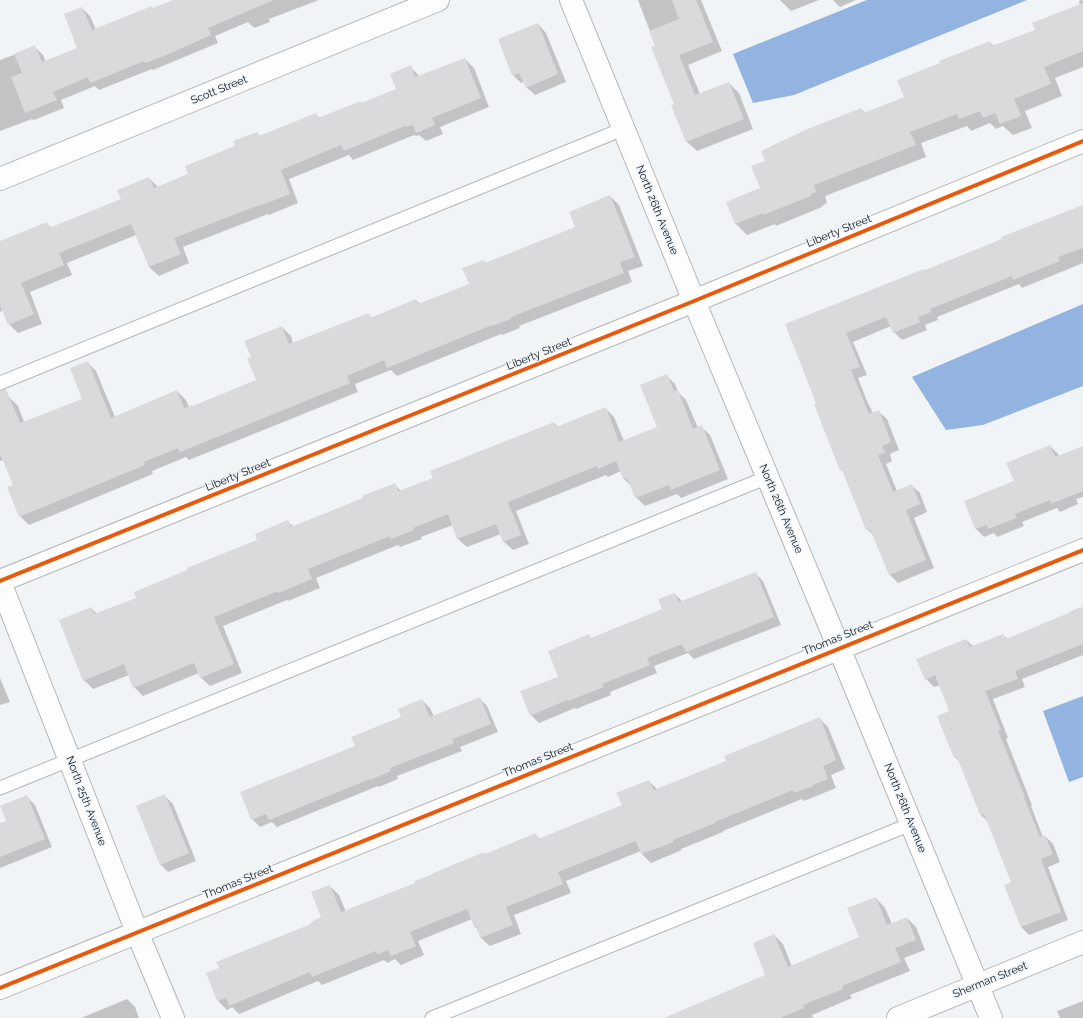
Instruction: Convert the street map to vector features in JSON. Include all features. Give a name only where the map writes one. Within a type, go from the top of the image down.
[{"type":"street","name":"Scott Street","points":[[0,179],[438,0]]},
{"type":"street","name":"North 26th Avenue","points":[[571,0],[991,1018]]},
{"type":"street","name":"Liberty Street","points":[[0,582],[1083,141]]},
{"type":"street","name":"Thomas Street","points":[[0,988],[1083,550]]},
{"type":"street","name":"North 25th Avenue","points":[[0,582],[137,932],[173,1018]]},
{"type":"street","name":"Sherman Street","points":[[898,1018],[1083,942]]},
{"type":"lane","points":[[0,383],[624,129]]},
{"type":"lane","points":[[0,788],[768,477]]},
{"type":"lane","points":[[432,1018],[911,824]]},
{"type":"water","points":[[867,0],[1027,0],[794,95],[753,103],[733,54]]},
{"type":"water","points":[[1083,304],[1083,386],[983,425],[946,430],[912,377]]},
{"type":"water","points":[[1083,696],[1083,777],[1069,782],[1043,711]]},
{"type":"building","points":[[173,0],[274,0],[208,28],[211,35],[171,53],[145,63],[144,61],[90,83],[88,77],[53,92],[57,100],[25,113],[11,77],[22,73],[14,54],[35,45],[42,62],[77,48],[64,14],[82,7],[92,30],[152,6],[153,8]]},
{"type":"building","points":[[672,0],[696,0],[713,42],[679,55],[695,95],[729,82],[744,119],[686,142],[671,105],[674,104],[651,47],[655,46],[649,31],[679,19]]},
{"type":"building","points":[[1083,3],[1083,51],[1044,67],[1051,84],[1014,99],[1021,116],[1000,124],[995,113],[983,118],[980,111],[959,119],[957,114],[910,132],[916,145],[814,185],[816,192],[811,194],[811,196],[763,215],[763,213],[735,224],[726,202],[760,188],[751,166],[765,161],[761,151],[805,130],[861,108],[864,113],[904,97],[897,80],[940,63],[939,61],[990,41],[992,46],[1035,30],[1032,23]]},
{"type":"building","points":[[538,23],[558,74],[526,88],[519,73],[512,76],[498,39]]},
{"type":"building","points":[[465,58],[481,98],[432,118],[435,125],[416,133],[413,125],[405,126],[344,151],[341,145],[281,170],[290,194],[174,238],[181,254],[149,267],[131,224],[59,253],[64,265],[21,283],[34,314],[8,325],[0,305],[0,241],[47,222],[49,228],[121,199],[117,190],[149,177],[154,188],[188,174],[185,166],[235,146],[233,141],[257,132],[259,136],[316,113],[318,118],[396,89],[390,74],[411,65],[415,77]]},
{"type":"building","points":[[610,195],[635,257],[620,262],[624,273],[511,317],[511,319],[492,325],[387,368],[384,360],[347,376],[350,383],[180,452],[178,448],[144,462],[145,465],[19,517],[7,487],[13,485],[0,454],[0,391],[6,389],[20,423],[82,399],[70,368],[88,361],[111,418],[177,390],[184,408],[193,406],[256,380],[247,358],[251,357],[244,341],[282,326],[289,344],[369,313],[370,318],[416,299],[418,304],[469,284],[462,268],[484,260],[485,263],[575,227],[569,212]]},
{"type":"building","points":[[1083,205],[1083,248],[1058,257],[1060,261],[1013,280],[1012,276],[930,309],[931,312],[918,317],[920,322],[893,333],[886,317],[846,333],[860,367],[851,370],[869,414],[879,410],[891,442],[882,446],[885,453],[878,455],[893,492],[912,484],[920,504],[906,510],[926,560],[889,575],[870,529],[866,530],[842,470],[840,471],[814,404],[816,403],[785,324],[924,269],[925,270],[1002,239],[1001,237]]},
{"type":"building","points":[[667,374],[674,391],[678,390],[693,429],[702,425],[720,470],[671,490],[669,485],[635,498],[627,478],[623,479],[616,461],[598,469],[597,466],[508,502],[521,535],[503,542],[496,524],[457,539],[448,514],[413,528],[414,530],[391,539],[390,536],[308,569],[312,579],[214,617],[234,664],[200,678],[194,663],[133,688],[124,664],[83,681],[59,620],[91,607],[94,614],[136,598],[134,592],[187,570],[187,568],[257,540],[255,534],[288,520],[291,527],[363,498],[362,496],[395,483],[398,491],[433,478],[430,471],[554,422],[556,427],[606,407],[619,442],[657,427],[640,385]]},
{"type":"building","points":[[1050,445],[1055,457],[1083,446],[1083,491],[1051,504],[1050,500],[1015,514],[1016,518],[988,529],[987,525],[975,529],[964,501],[1014,481],[1006,463]]},
{"type":"building","points":[[756,572],[774,617],[686,652],[682,644],[647,658],[650,665],[602,684],[604,687],[568,701],[567,700],[530,716],[520,691],[558,677],[548,651],[589,634],[591,638],[662,609],[658,599],[675,593],[679,602]]},
{"type":"building","points":[[1083,607],[1083,644],[1015,671],[1018,679],[985,691],[1001,730],[998,731],[1040,837],[1045,835],[1053,854],[1041,859],[1061,912],[1021,927],[1004,885],[1011,882],[984,814],[980,815],[957,757],[954,758],[937,716],[949,711],[935,675],[925,680],[916,659],[966,639],[970,647],[1003,634],[1006,639]]},
{"type":"building","points":[[480,697],[491,724],[453,739],[454,743],[390,768],[391,771],[370,780],[269,820],[266,814],[251,820],[240,792],[355,746],[351,737],[401,717],[398,709],[422,699],[430,717]]},
{"type":"building","points":[[820,717],[836,760],[823,766],[828,779],[794,793],[793,790],[673,840],[674,842],[641,854],[636,841],[558,872],[563,884],[506,907],[513,925],[480,938],[476,926],[474,926],[467,909],[410,932],[416,946],[391,956],[388,950],[377,955],[376,951],[312,977],[310,972],[229,1006],[226,998],[217,1001],[206,973],[219,968],[216,962],[311,924],[311,922],[321,917],[311,892],[330,885],[341,912],[415,883],[414,881],[484,852],[485,854],[536,833],[538,839],[622,805],[616,793],[649,780],[654,790],[726,761],[724,756]]},
{"type":"building","points":[[165,794],[189,853],[160,865],[136,806]]},
{"type":"building","points":[[27,795],[45,839],[0,857],[0,823],[6,821],[0,806]]},
{"type":"building","points":[[876,897],[887,925],[907,917],[916,940],[895,948],[901,962],[842,986],[843,989],[803,1005],[804,1008],[780,1018],[664,1018],[765,975],[753,943],[774,934],[788,967],[859,937],[847,908]]},
{"type":"cycle path","points":[[0,581],[694,301],[1083,141]]},
{"type":"cycle path","points":[[0,988],[1083,550]]}]
